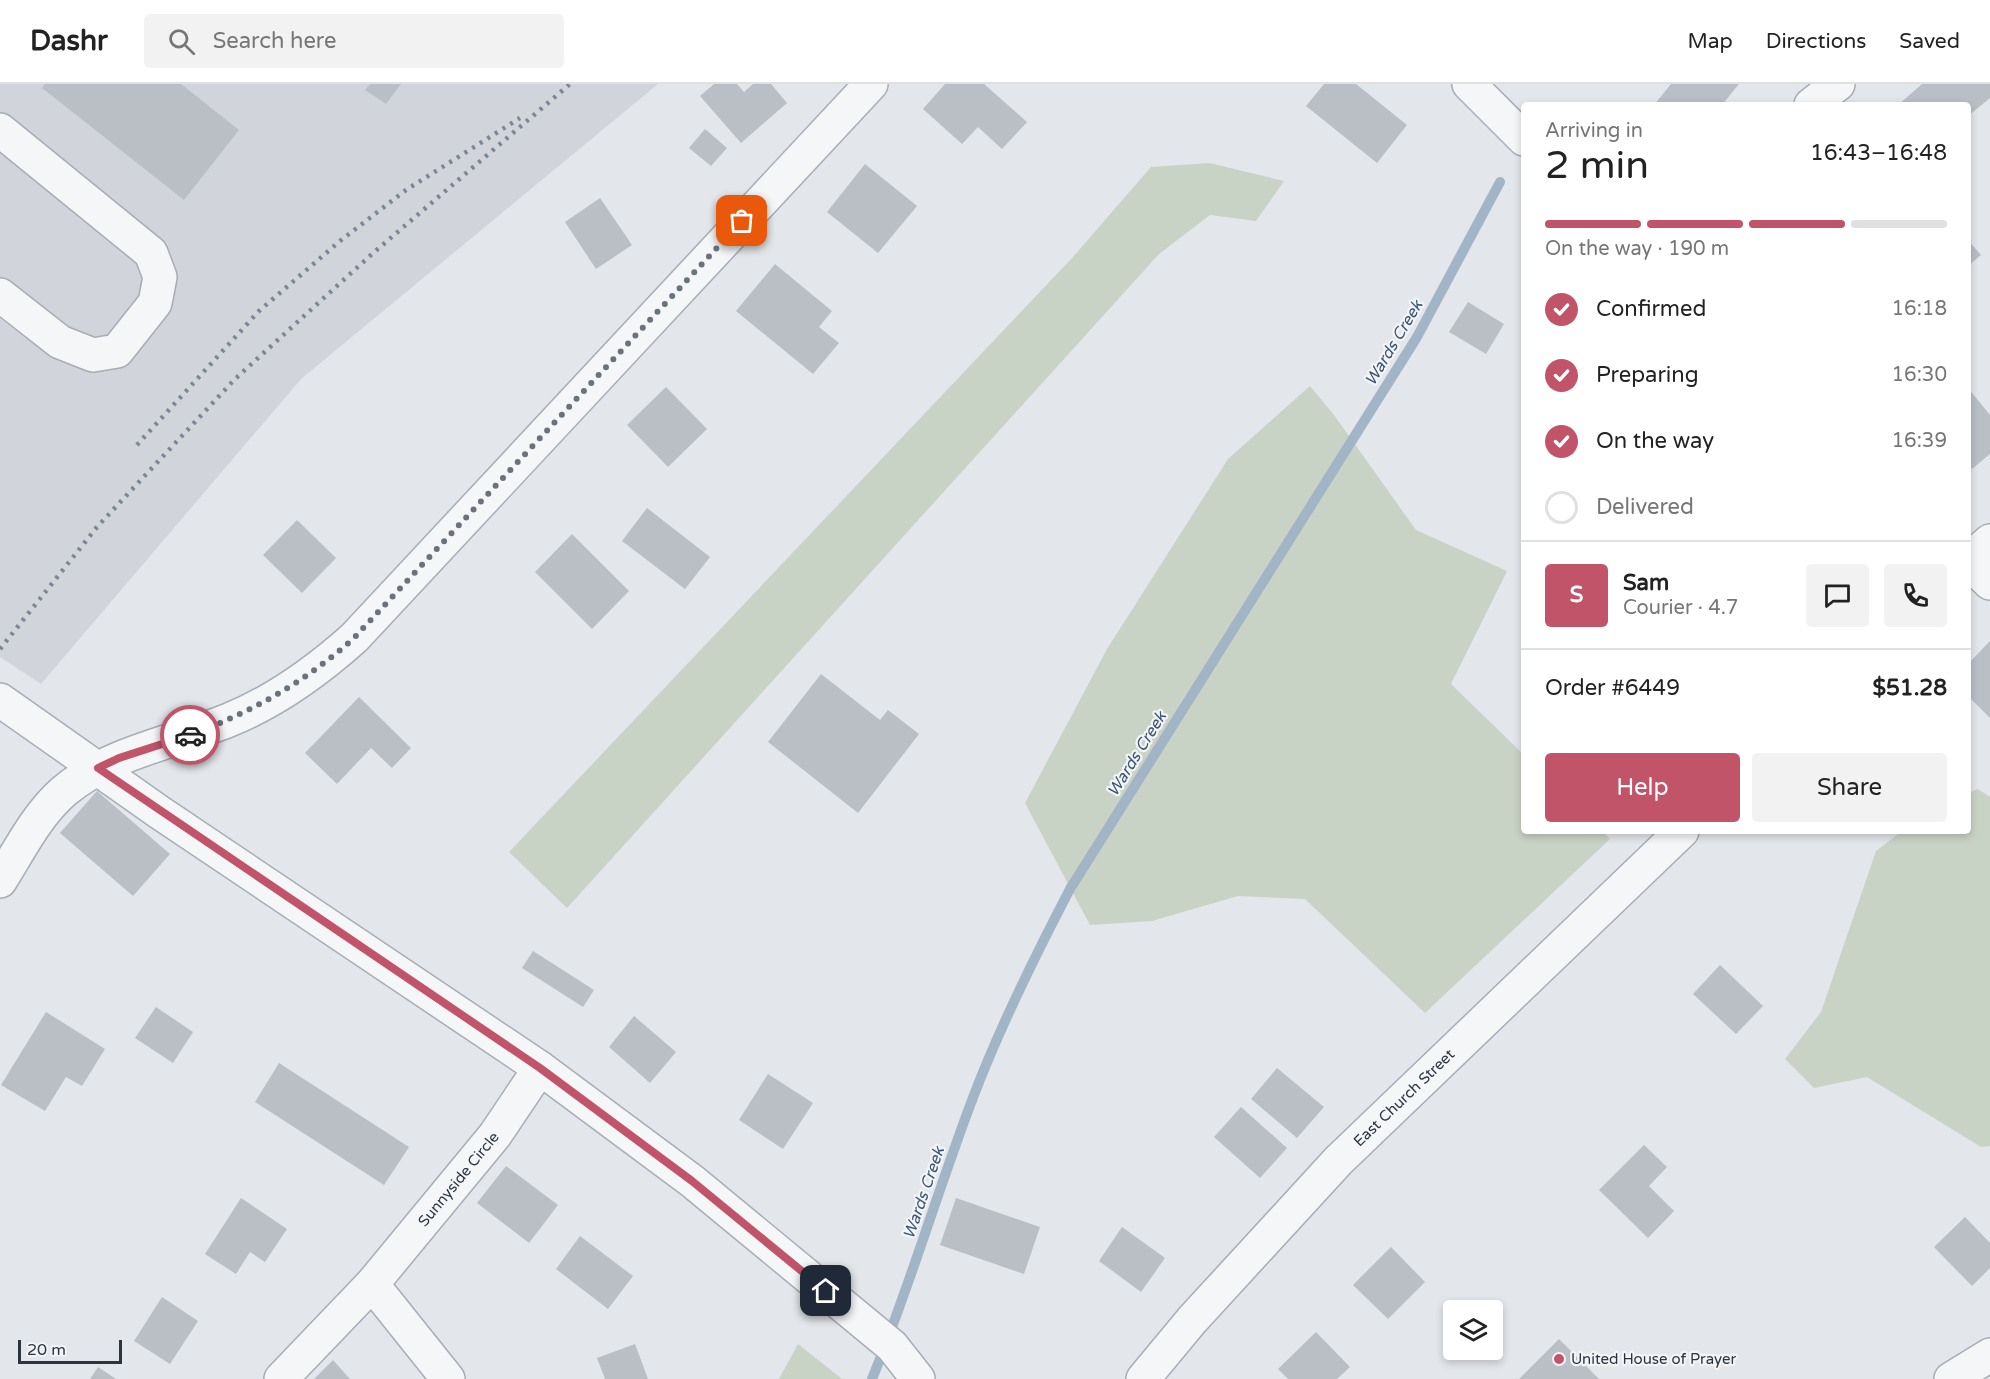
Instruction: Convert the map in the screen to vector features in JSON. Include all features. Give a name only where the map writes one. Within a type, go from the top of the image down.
[{"type":"street","points":[[0,881],[35,825],[62,793],[98,768],[119,758],[231,720],[293,686],[325,664],[354,638],[871,84]]},
{"type":"street","points":[[1469,84],[1521,136]]},
{"type":"street","points":[[1815,102],[1838,84]]},
{"type":"street","points":[[0,130],[151,253],[160,277],[155,303],[117,351],[93,355],[60,342],[0,295]]},
{"type":"street","points":[[1971,558],[1990,541]]},
{"type":"street","points":[[1971,564],[1990,583]]},
{"type":"street","points":[[0,700],[540,1068],[692,1181],[860,1319],[892,1346],[918,1379]]},
{"type":"street","name":"East Church Street","points":[[1143,1379],[1192,1320],[1338,1161],[1679,834]]},
{"type":"street","name":"Sunnyside Circle","points":[[281,1379],[372,1284],[495,1135],[540,1068]]},
{"type":"street","points":[[372,1284],[448,1379]]},
{"type":"street","points":[[1951,1379],[1990,1355]]},
{"type":"shaded area","points":[[0,84],[658,84],[301,379],[41,684],[0,657]]},
{"type":"green space","points":[[1209,163],[1284,181],[1256,221],[1210,215],[1159,254],[567,908],[509,852],[1072,258],[1151,167]]},
{"type":"green space","points":[[1310,386],[1334,415],[1416,530],[1507,571],[1451,684],[1521,752],[1521,834],[1605,834],[1610,839],[1425,1013],[1305,899],[1238,896],[1152,921],[1090,925],[1025,803],[1107,649],[1228,459]]},
{"type":"green space","points":[[1978,789],[1990,797],[1990,1146],[1981,1147],[1867,1077],[1814,1088],[1785,1059],[1821,1012],[1876,851],[1898,834],[1971,834],[1971,792]]},
{"type":"green space","points":[[798,1344],[842,1379],[779,1379]]},
{"type":"building","points":[[45,84],[181,84],[239,130],[184,200],[42,88]]},
{"type":"building","points":[[370,84],[401,84],[386,104],[365,90]]},
{"type":"building","points":[[714,84],[737,84],[744,92],[753,84],[771,84],[787,103],[741,143],[700,96]]},
{"type":"building","points":[[945,84],[984,84],[1027,122],[1002,149],[978,127],[962,144],[923,109]]},
{"type":"building","points":[[1324,84],[1356,84],[1407,125],[1377,163],[1306,106]]},
{"type":"building","points":[[1671,84],[1739,84],[1724,102],[1656,102]]},
{"type":"building","points":[[1922,84],[1990,84],[1990,98],[1971,114],[1971,102],[1901,102]]},
{"type":"building","points":[[705,129],[727,148],[711,166],[689,148]]},
{"type":"building","points":[[865,164],[917,206],[878,253],[827,212]]},
{"type":"building","points":[[600,198],[632,245],[596,269],[565,222]]},
{"type":"building","points":[[1971,243],[1981,255],[1971,263]]},
{"type":"building","points":[[775,264],[832,311],[819,327],[839,343],[813,374],[736,311]]},
{"type":"building","points":[[1468,302],[1504,324],[1486,354],[1449,332]]},
{"type":"building","points":[[666,387],[707,429],[668,467],[627,425]]},
{"type":"building","points":[[1971,392],[1990,415],[1990,454],[1972,469]]},
{"type":"building","points":[[647,508],[710,557],[685,589],[622,541]]},
{"type":"building","points":[[297,520],[336,558],[302,593],[263,555]]},
{"type":"building","points":[[572,534],[629,591],[592,629],[535,572]]},
{"type":"building","points":[[1990,641],[1990,718],[1971,699],[1971,661]]},
{"type":"building","points":[[821,674],[880,720],[888,710],[919,734],[858,813],[768,742]]},
{"type":"building","points":[[359,697],[411,748],[392,768],[371,748],[337,784],[305,753]]},
{"type":"building","points":[[97,791],[170,854],[133,896],[60,833]]},
{"type":"building","points":[[533,951],[594,990],[583,1007],[522,968]]},
{"type":"building","points":[[1720,965],[1763,1006],[1736,1034],[1693,994]]},
{"type":"building","points":[[156,1007],[193,1032],[173,1063],[135,1038]]},
{"type":"building","points":[[46,1012],[105,1049],[82,1086],[66,1077],[45,1111],[1,1085]]},
{"type":"building","points":[[634,1016],[676,1052],[650,1083],[609,1047]]},
{"type":"building","points":[[279,1063],[409,1147],[384,1185],[255,1102]]},
{"type":"building","points":[[1277,1068],[1324,1107],[1297,1138],[1251,1099]]},
{"type":"building","points":[[768,1074],[813,1103],[783,1149],[739,1120]]},
{"type":"building","points":[[1241,1107],[1287,1148],[1260,1178],[1214,1137]]},
{"type":"building","points":[[1644,1145],[1667,1167],[1649,1186],[1674,1211],[1648,1238],[1599,1190]]},
{"type":"building","points":[[506,1166],[558,1205],[529,1243],[477,1203]]},
{"type":"building","points":[[241,1198],[287,1229],[265,1262],[250,1252],[236,1274],[205,1254]]},
{"type":"building","points":[[956,1198],[1040,1227],[1024,1274],[940,1245]]},
{"type":"building","points":[[1965,1217],[1990,1243],[1990,1268],[1972,1286],[1934,1247]]},
{"type":"building","points":[[1122,1227],[1165,1258],[1141,1292],[1099,1261]]},
{"type":"building","points":[[580,1236],[633,1276],[608,1309],[556,1269]]},
{"type":"building","points":[[1391,1247],[1425,1282],[1388,1319],[1353,1285]]},
{"type":"building","points":[[162,1297],[198,1321],[170,1364],[134,1341]]},
{"type":"building","points":[[1316,1332],[1350,1367],[1337,1379],[1288,1379],[1278,1369]]},
{"type":"building","name":"United House of Prayer","points":[[1559,1339],[1599,1379],[1519,1379]]},
{"type":"building","points":[[635,1344],[648,1379],[605,1379],[597,1358]]},
{"type":"building","points":[[333,1360],[350,1379],[314,1379]]},
{"type":"building","points":[[98,1367],[116,1379],[90,1379]]},
{"type":"waterway","name":"Wards Creek","points":[[872,1379],[984,1069],[1019,990],[1070,889],[1417,337],[1500,182]]},
{"type":"railway","points":[[0,649],[97,527],[235,379],[372,254],[570,84]]},
{"type":"railway","points":[[137,445],[259,311],[340,241],[406,190],[520,118]]},
{"type":"way so far","points":[[190,735],[231,720],[293,686],[325,664],[354,638],[742,221]]},
{"type":"place","name":"United House of Prayer","points":[[1559,1359]]},
{"type":"route","points":[[190,735],[119,758],[98,768],[159,812],[450,1005],[540,1068],[692,1181],[826,1291]]}]
